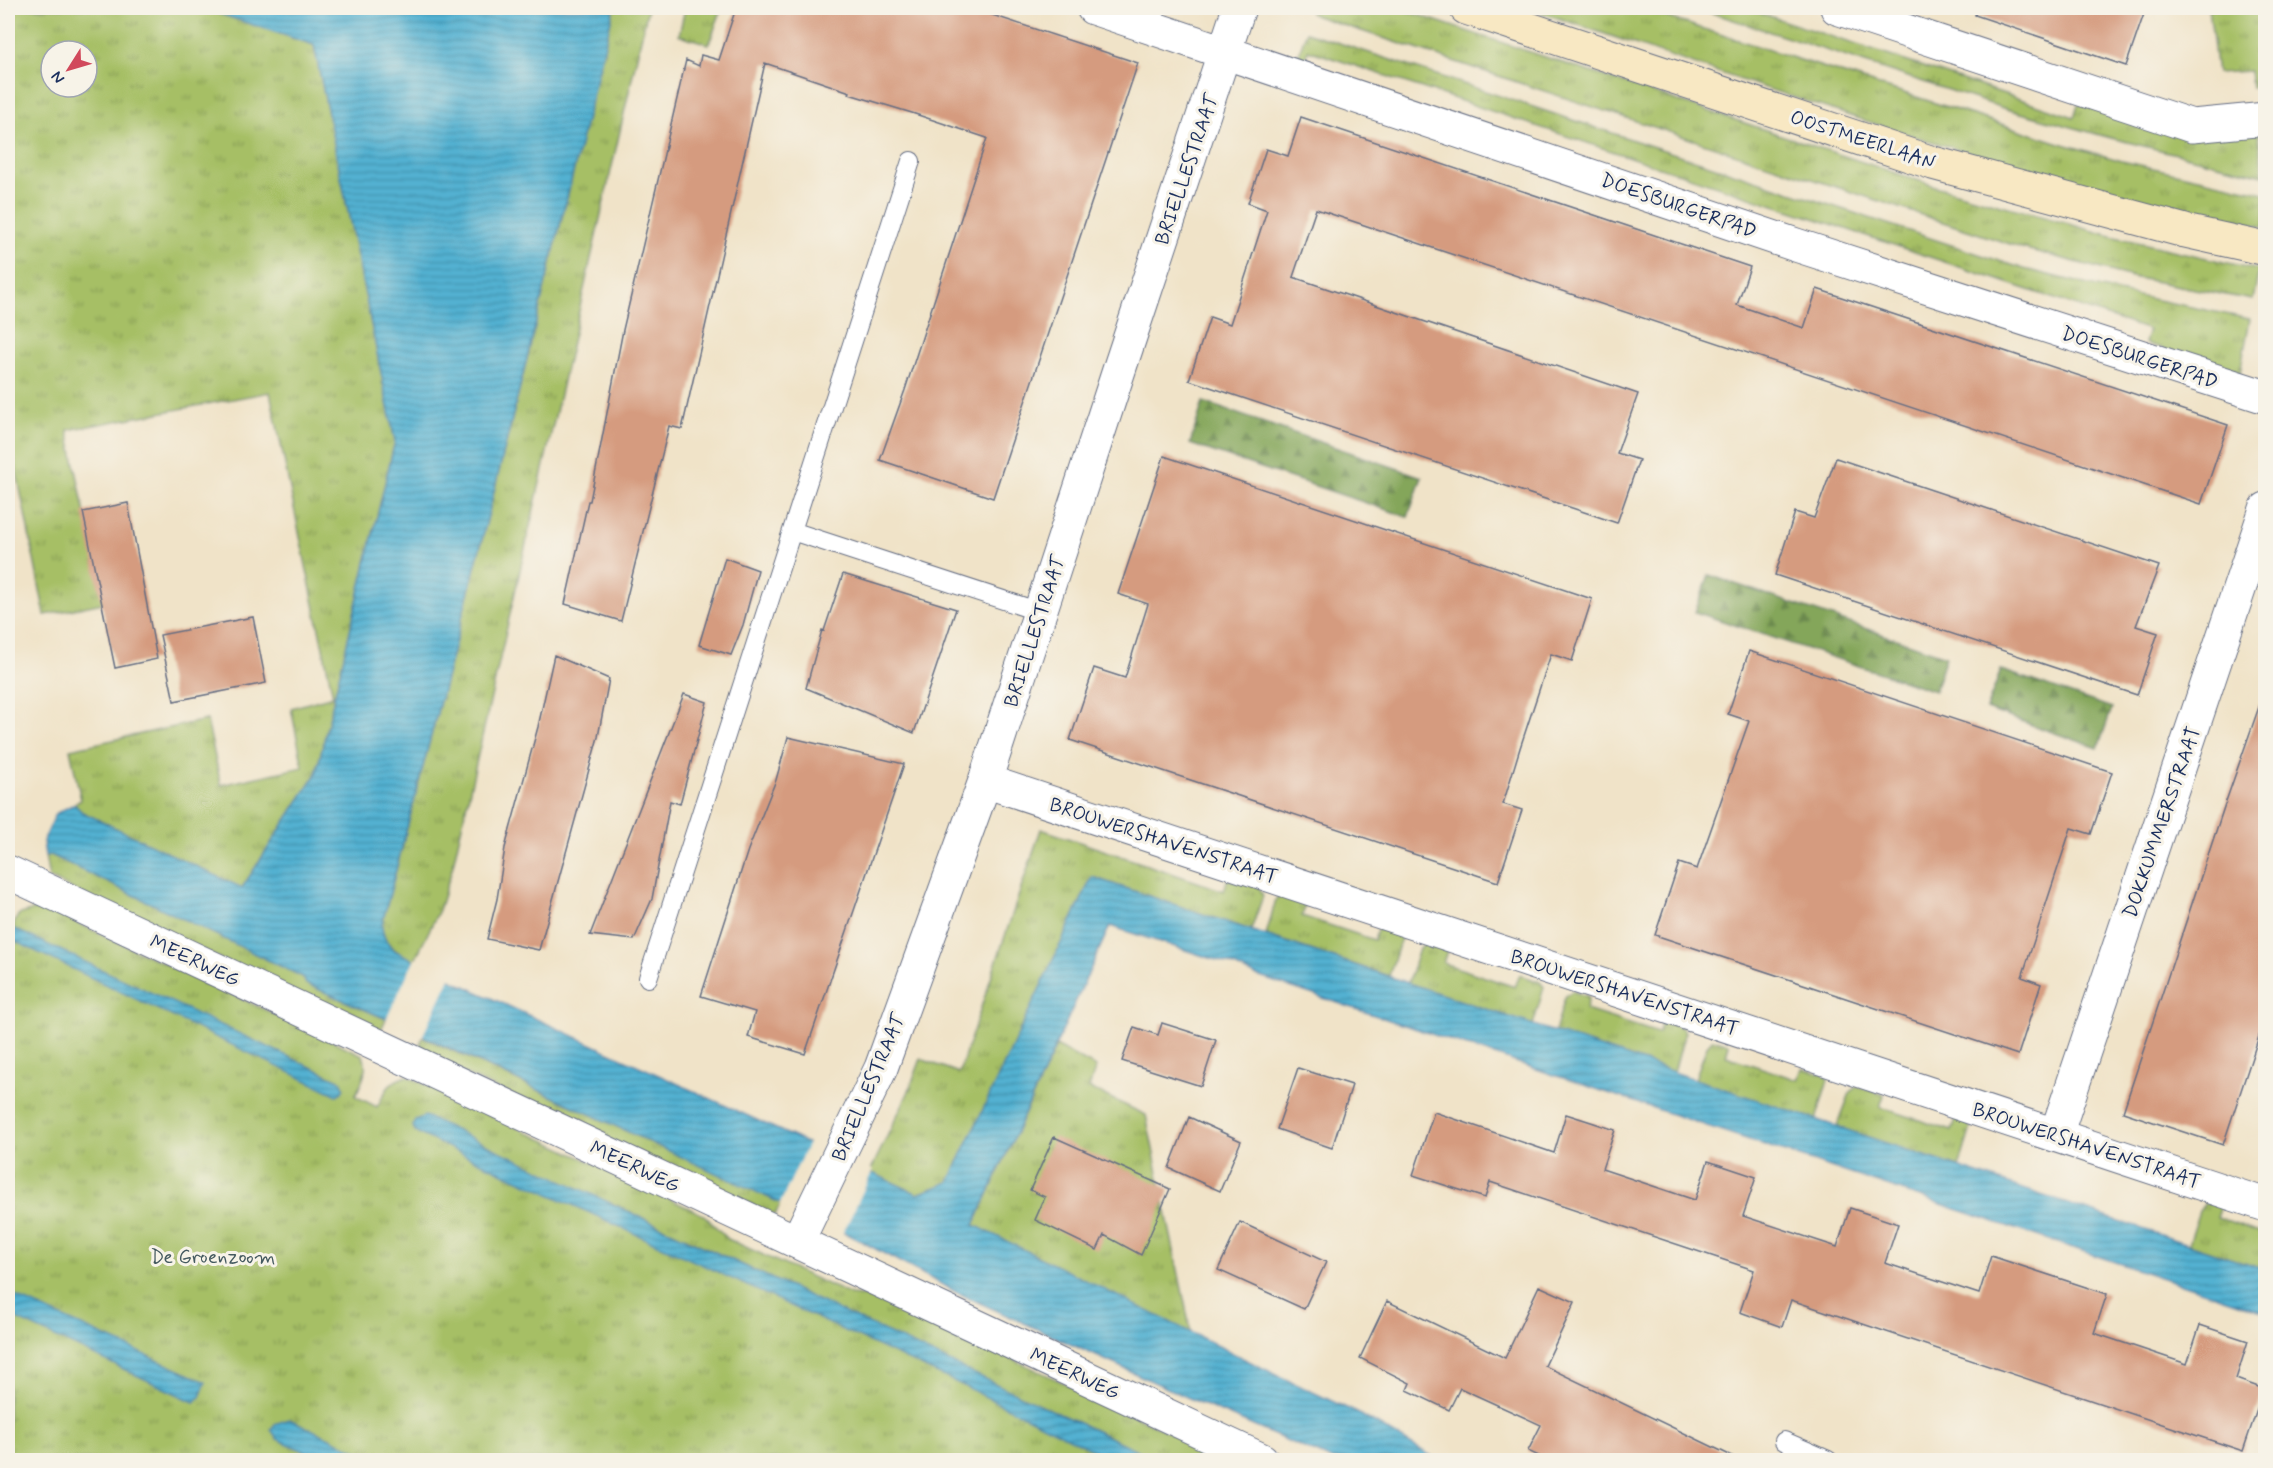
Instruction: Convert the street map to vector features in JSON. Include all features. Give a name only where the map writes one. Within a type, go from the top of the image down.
[{"type":"street","name":"DOESBURGERPAD","points":[[1093,8],[1785,241],[2265,397]]},
{"type":"street","name":"BRIELLESTRAAT","points":[[801,1233],[881,1068],[985,781],[1120,364],[1239,8]]},
{"type":"street","name":"OOSTMEERLAAN","points":[[1466,8],[1933,162],[2139,219],[2265,249]]},
{"type":"street","points":[[1837,8],[2192,126],[2265,119]]},
{"type":"street","name":"DOKKUMMERSTRAAT","points":[[2056,1135],[2265,509]]},
{"type":"street","name":"BROUWERSHAVENSTRAAT","points":[[985,781],[2265,1205]]},
{"type":"street","name":"MEERWEG","points":[[8,872],[801,1233],[1262,1461]]},
{"type":"lane","points":[[648,978],[911,161]]},
{"type":"lane","points":[[792,531],[1040,612]]},
{"type":"lane","points":[[1784,1441],[1828,1461]]},
{"type":"green space","points":[[8,8],[202,8],[314,45],[395,441],[316,774],[242,888],[82,812],[74,804],[81,800],[70,749],[207,720],[221,785],[303,767],[291,708],[333,696],[270,392],[68,430],[103,603],[45,615],[8,428]]},
{"type":"green space","points":[[614,8],[648,8],[452,869],[439,910],[414,962],[388,943],[382,924],[479,552]]},
{"type":"green space","points":[[685,8],[722,8],[709,44],[679,35]]},
{"type":"green space","points":[[1312,8],[1397,8],[1938,187],[2111,236],[2259,270],[2253,300],[2132,277],[2022,248],[1316,16],[1310,13]]},
{"type":"green space","points":[[1528,8],[1638,8],[2060,143],[2122,161],[2265,193],[2265,227],[2171,207],[1985,158],[1801,100]]},
{"type":"green space","points":[[1697,8],[1745,8],[2074,117],[2078,104],[2258,134],[2263,175],[2111,138],[2003,108]]},
{"type":"green space","points":[[2209,8],[2265,8],[2265,86],[2252,88],[2250,71],[2217,73]]},
{"type":"green space","points":[[1306,32],[2024,269],[2118,292],[2250,319],[2240,373],[2145,343],[2149,330],[1308,50],[1304,63],[1297,60]]},
{"type":"green space","points":[[1203,402],[1422,477],[1408,517],[1190,444]]},
{"type":"green space","points":[[1709,575],[1946,656],[1935,691],[1695,612]]},
{"type":"green space","points":[[2001,670],[2112,708],[2098,748],[1986,709]]},
{"type":"green space","points":[[1041,829],[1224,891],[1228,877],[1259,887],[1263,896],[1251,930],[1092,877],[949,1182],[918,1194],[870,1172],[908,1093],[921,1059],[959,1073]]},
{"type":"green space","points":[[51,855],[303,977],[306,984],[386,1019],[379,1034],[49,878],[45,856]]},
{"type":"green space","points":[[1282,893],[1306,904],[1302,916],[1374,940],[1378,928],[1397,932],[1401,938],[1389,976],[1266,935],[1276,899]]},
{"type":"green space","name":"De Groenzoom","points":[[42,907],[363,1055],[365,1071],[355,1096],[377,1107],[391,1084],[407,1076],[704,1215],[728,1239],[851,1295],[883,1298],[1228,1460],[1158,1460],[611,1203],[1135,1460],[8,1460],[8,934],[341,1081],[12,929],[18,915]]},
{"type":"green space","points":[[1425,943],[1447,951],[1443,963],[1515,987],[1520,975],[1540,982],[1544,987],[1533,1025],[1408,983],[1419,949]]},
{"type":"green space","points":[[1572,991],[1589,997],[1586,1010],[1658,1033],[1662,1021],[1681,1027],[1685,1032],[1674,1072],[1555,1032],[1565,997]]},
{"type":"green space","points":[[423,1037],[781,1203],[775,1215],[416,1052]]},
{"type":"green space","points":[[1713,1039],[1729,1044],[1726,1056],[1798,1080],[1802,1068],[1823,1075],[1828,1080],[1816,1120],[1695,1079],[1707,1046]]},
{"type":"green space","points":[[1056,1046],[1096,1067],[1089,1088],[1146,1115],[1191,1333],[974,1225]]},
{"type":"green space","points":[[1857,1086],[1884,1095],[1880,1107],[1952,1131],[1956,1119],[1966,1122],[1971,1128],[1959,1167],[1837,1127],[1850,1093]]},
{"type":"green space","points":[[2205,1203],[2221,1205],[2217,1217],[2265,1234],[2265,1270],[2188,1244],[2199,1211]]},
{"type":"water","points":[[202,8],[614,8],[479,552],[382,924],[385,938],[394,950],[454,981],[918,1194],[949,1182],[1092,877],[2265,1270],[2265,1312],[1110,926],[974,1225],[1359,1414],[1438,1460],[1332,1460],[958,1293],[859,1240],[389,1020],[306,984],[303,977],[51,855],[45,856],[43,841],[55,814],[74,804],[82,812],[242,888],[316,774],[395,441],[314,45]]},
{"type":"water","points":[[8,926],[341,1081],[344,1087],[342,1092],[337,1095],[8,938]]},
{"type":"water","points":[[425,1116],[1158,1460],[1113,1460],[964,1386],[415,1132],[413,1126],[415,1120]]},
{"type":"water","points":[[8,1293],[206,1382],[200,1397],[194,1402],[8,1315]]},
{"type":"water","points":[[289,1419],[377,1460],[324,1460],[277,1439],[271,1429],[275,1424]]},
{"type":"pier","points":[[8,797],[53,818],[45,836],[8,819]]},
{"type":"pier","points":[[415,958],[451,976],[422,1037],[386,1020]]},
{"type":"pier","points":[[809,1141],[873,1170],[842,1235],[779,1206]]},
{"type":"building","points":[[736,8],[971,8],[1138,63],[993,498],[880,460],[987,138],[849,94],[850,92],[765,63],[682,429],[669,426],[621,621],[565,604],[588,501],[590,501],[623,330],[686,60],[699,66],[701,55],[719,60]]},
{"type":"building","points":[[1976,8],[2146,8],[2126,66],[1975,15]]},
{"type":"building","points":[[1301,117],[1750,267],[1737,305],[1804,328],[1817,289],[2228,425],[2201,504],[1316,209],[1293,277],[1638,394],[1617,453],[1639,460],[1617,523],[1189,380],[1210,317],[1230,324],[1267,210],[1248,203],[1266,149],[1288,156]]},
{"type":"building","points":[[1164,456],[1592,599],[1572,661],[1551,654],[1503,804],[1522,810],[1498,882],[1070,740],[1094,668],[1125,678],[1148,604],[1118,594]]},
{"type":"building","points":[[1836,458],[2159,566],[2136,626],[2158,633],[2137,695],[1775,575],[1795,512],[1814,518]]},
{"type":"building","points":[[128,503],[157,659],[115,668],[83,512]]},
{"type":"building","points":[[725,558],[758,570],[743,625],[731,655],[699,645]]},
{"type":"building","points":[[843,574],[956,609],[914,733],[806,688],[822,630],[824,631]]},
{"type":"building","points":[[253,617],[266,683],[174,701],[160,635]]},
{"type":"building","points":[[1749,651],[2112,772],[2091,834],[2071,828],[2022,977],[2041,984],[2018,1055],[1655,935],[1679,863],[1697,869],[1749,721],[1728,714]]},
{"type":"building","points":[[554,655],[609,679],[598,737],[539,950],[487,939],[497,899],[505,848],[538,727]]},
{"type":"building","points":[[684,694],[707,702],[680,804],[670,801],[652,899],[634,940],[590,935]]},
{"type":"building","points":[[2260,704],[2265,705],[2265,1018],[2223,1145],[2123,1112]]},
{"type":"building","points":[[788,737],[904,764],[805,1054],[748,1037],[755,1012],[701,996],[748,850],[776,780]]},
{"type":"building","points":[[1162,1023],[1216,1040],[1201,1086],[1122,1061],[1134,1027],[1158,1035]]},
{"type":"building","points":[[1298,1068],[1352,1085],[1332,1148],[1277,1129]]},
{"type":"building","points":[[1434,1112],[1554,1153],[1566,1114],[1615,1130],[1602,1169],[1695,1200],[1708,1161],[1756,1177],[1743,1216],[1837,1247],[1850,1208],[1898,1224],[1885,1263],[1979,1294],[1991,1256],[2107,1294],[2094,1333],[2187,1364],[2200,1325],[2248,1341],[2236,1379],[2264,1389],[2243,1451],[1791,1300],[1782,1327],[1740,1312],[1754,1270],[1490,1182],[1485,1198],[1413,1175]]},
{"type":"building","points":[[1189,1117],[1241,1141],[1220,1191],[1169,1168]]},
{"type":"building","points":[[1054,1137],[1170,1189],[1141,1255],[1104,1235],[1097,1250],[1035,1220],[1045,1197],[1030,1190]]},
{"type":"building","points":[[1240,1222],[1326,1262],[1304,1309],[1218,1270]]},
{"type":"building","points":[[1539,1286],[1575,1302],[1545,1366],[1742,1461],[1549,1461],[1528,1451],[1541,1425],[1460,1388],[1449,1410],[1407,1390],[1410,1383],[1360,1358],[1387,1301],[1505,1358]]}]
